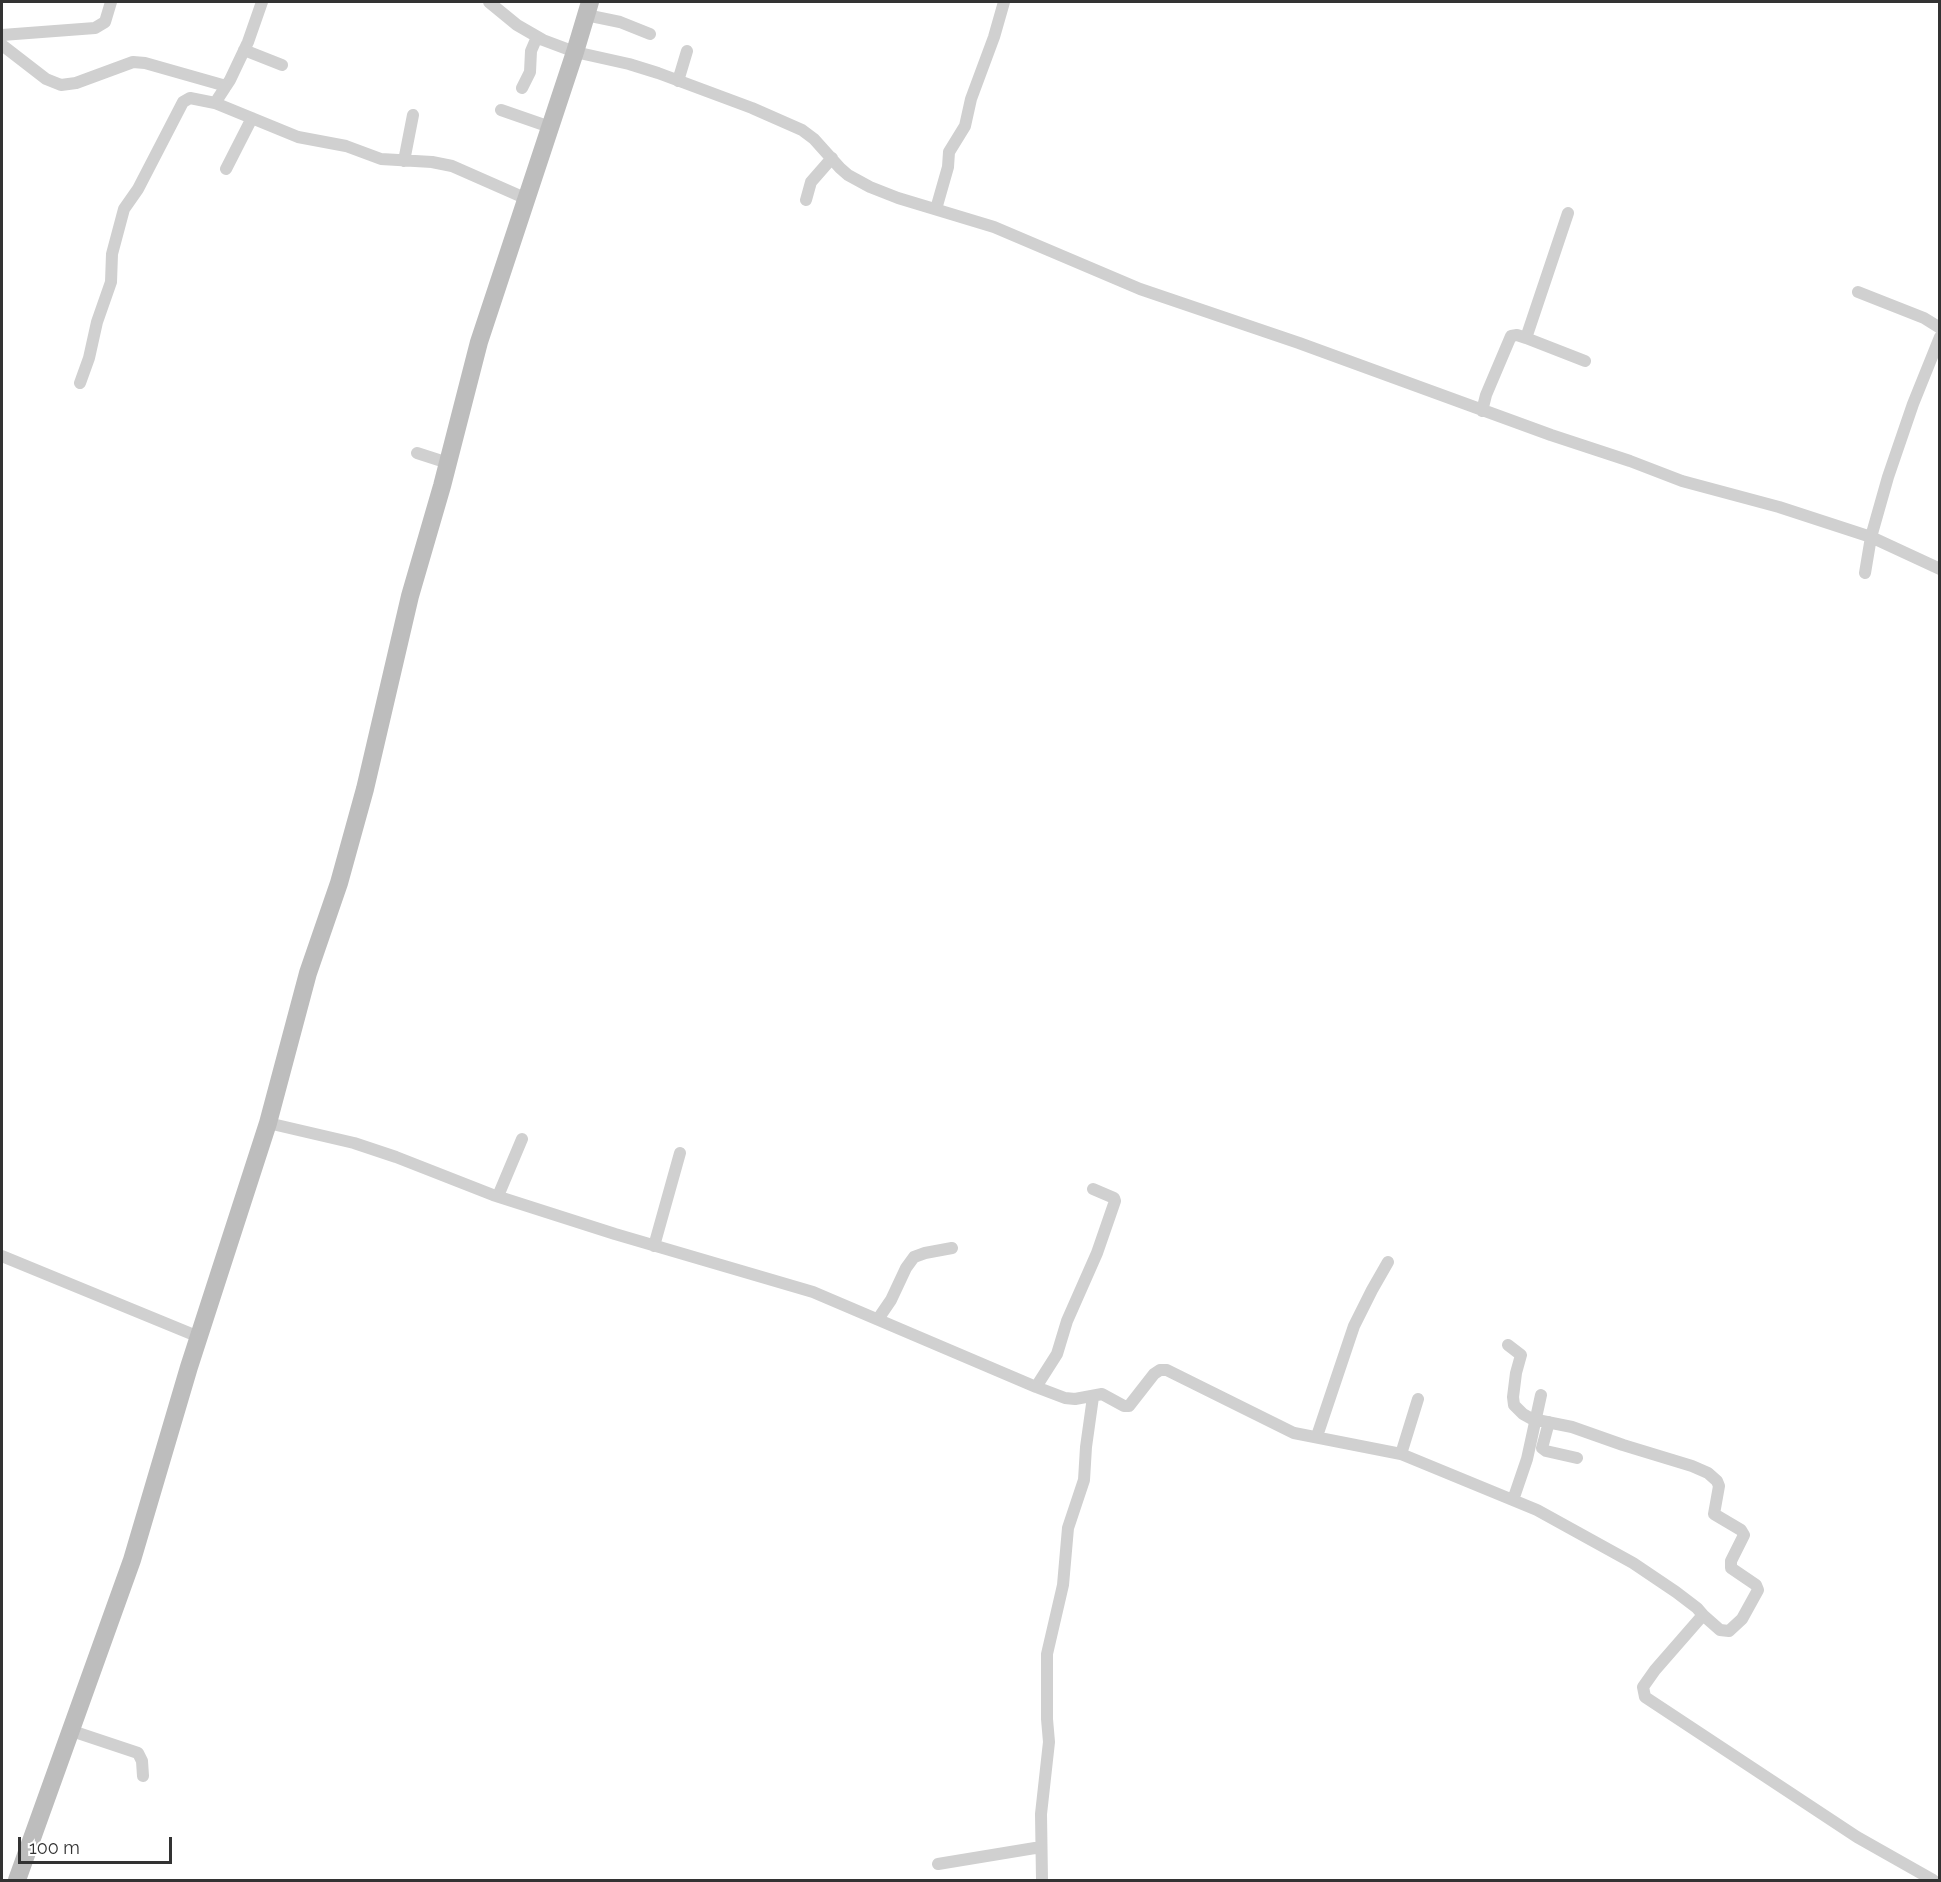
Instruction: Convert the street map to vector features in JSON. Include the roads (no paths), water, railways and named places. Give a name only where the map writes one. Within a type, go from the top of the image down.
[{"type":"main road","points":[[17,1881],[132,1560],[189,1367],[268,1123],[308,973],[339,883],[362,800],[410,597],[479,342],[588,8]]},
{"type":"street","points":[[2,35],[95,28],[105,22],[111,2]]},
{"type":"street","points":[[215,103],[244,50],[262,2]]},
{"type":"street","points":[[489,2],[517,25],[534,43],[630,64],[752,108],[802,130],[814,139],[828,162],[870,187],[898,198],[994,227],[1140,289],[1299,343],[1482,411],[1682,481],[1779,507],[1870,544],[1940,568]]},
{"type":"street","points":[[936,209],[948,167],[949,152],[965,126],[971,99],[994,37],[1004,2]]},
{"type":"street","points":[[588,8],[650,34]]},
{"type":"street","points":[[522,88],[530,72],[534,43]]},
{"type":"street","points":[[2,45],[46,79],[61,85],[76,83],[133,62],[145,63],[226,86]]},
{"type":"street","points":[[244,50],[282,65]]},
{"type":"street","points":[[678,81],[687,51]]},
{"type":"street","points":[[80,383],[111,282],[112,254],[124,208],[138,189],[183,102],[190,98],[215,103],[298,136],[346,146],[381,159],[441,162],[527,199]]},
{"type":"street","points":[[501,111],[550,128]]},
{"type":"street","points":[[404,161],[413,116]]},
{"type":"street","points":[[226,169],[252,118]]},
{"type":"street","points":[[806,200],[811,182],[828,162]]},
{"type":"street","points":[[1526,338],[1568,213]]},
{"type":"street","points":[[1858,292],[1924,318],[1940,328]]},
{"type":"street","points":[[1482,411],[1486,395],[1510,338],[1514,335],[1585,361]]},
{"type":"street","points":[[1864,573],[1870,544],[1906,425],[1940,337]]},
{"type":"street","points":[[417,453],[448,463]]},
{"type":"street","points":[[268,1123],[354,1143],[498,1196],[654,1246],[813,1292],[1036,1387],[1070,1399],[1102,1394],[1124,1406],[1129,1406],[1154,1374],[1165,1369],[1294,1433],[1401,1454],[1513,1500],[1556,1520],[1633,1563],[1697,1608],[1720,1630],[1729,1631],[1742,1619],[1758,1590],[1756,1585],[1731,1568],[1731,1561],[1744,1535],[1742,1530],[1714,1514],[1719,1486],[1717,1481],[1708,1473],[1692,1466],[1572,1427],[1523,1414],[1515,1405],[1514,1389],[1521,1355],[1508,1345]]},
{"type":"street","points":[[498,1196],[522,1140]]},
{"type":"street","points":[[654,1246],[680,1153]]},
{"type":"street","points":[[1036,1387],[1057,1354],[1067,1321],[1097,1253],[1115,1201],[1114,1198],[1094,1189]]},
{"type":"street","points":[[878,1319],[914,1257],[952,1248]]},
{"type":"street","points":[[2,1256],[199,1336]]},
{"type":"street","points":[[1317,1436],[1354,1326],[1388,1262]]},
{"type":"street","points":[[1513,1500],[1527,1459],[1541,1395]]},
{"type":"street","points":[[1042,1881],[1042,1796],[1049,1740],[1047,1654],[1063,1585],[1068,1528],[1084,1480],[1093,1397]]},
{"type":"street","points":[[1401,1454],[1418,1399]]},
{"type":"street","points":[[1549,1422],[1542,1448],[1546,1452],[1577,1458]]},
{"type":"street","points":[[1703,1615],[1655,1670],[1643,1688],[1646,1697],[1857,1837],[1933,1881]]},
{"type":"street","points":[[72,1731],[138,1752],[142,1761],[143,1776]]},
{"type":"street","points":[[938,1864],[1041,1846]]}]
